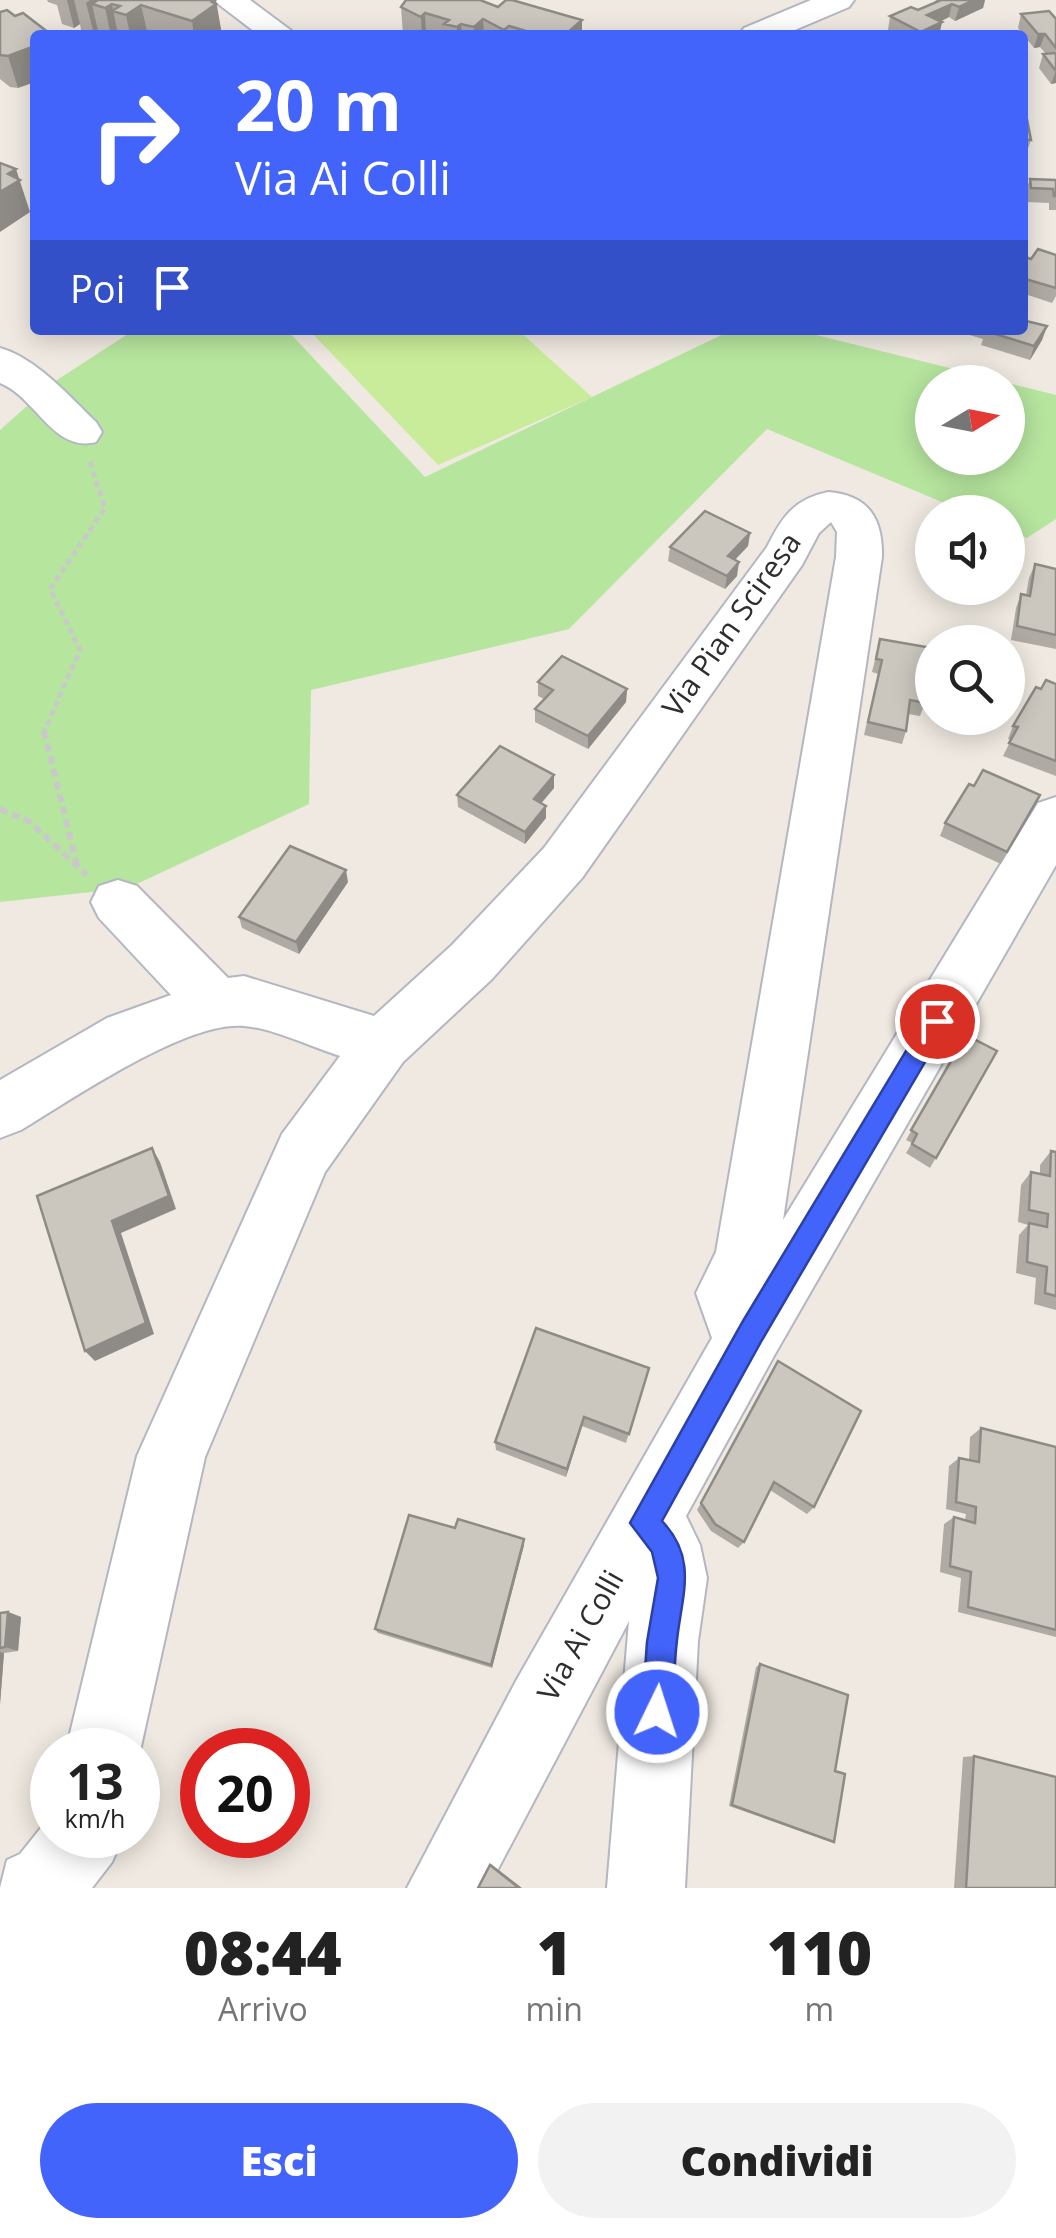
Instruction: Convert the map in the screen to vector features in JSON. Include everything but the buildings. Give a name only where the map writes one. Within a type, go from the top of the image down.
[{"type":"street","points":[[229,0],[274,30]]},
{"type":"street","points":[[767,30],[838,0]]},
{"type":"street","points":[[0,361],[12,373],[30,380],[81,432]]},
{"type":"street","name":"Via Pian Sciresa","points":[[383,1044],[472,962],[563,863],[786,554],[806,520],[826,506],[840,507],[854,515],[860,530],[859,556],[746,1258],[728,1293],[736,1319],[752,1330]]},
{"type":"street","name":"Via Ai Colli","points":[[446,1888],[752,1330],[1056,818]]},
{"type":"street","points":[[118,902],[216,1004]]},
{"type":"street","points":[[0,1110],[127,1036],[216,1004],[244,1001],[383,1044],[303,1154],[171,1456],[109,1728]]},
{"type":"street","points":[[645,1523],[665,1545],[672,1578],[662,1642],[646,1888]]},
{"type":"street","points":[[36,1888],[48,1882],[66,1858]]},
{"type":"path","points":[[76,866],[43,734],[80,650],[50,590],[105,508],[81,432]]},
{"type":"path","points":[[0,809],[30,822],[118,902]]},
{"type":"green space","points":[[126,335],[292,335],[425,477],[722,335],[816,335],[937,365],[915,365],[915,475],[1025,475],[1025,387],[1056,395],[1056,519],[1027,538],[1025,495],[925,495],[767,429],[569,629],[311,690],[309,804],[128,888],[0,902],[0,430],[54,382]]},
{"type":"green space","points":[[314,335],[524,335],[592,397],[438,465]]},
{"type":"route","points":[[657,1712],[672,1578],[665,1545],[645,1523],[752,1330],[937,1021]]}]
